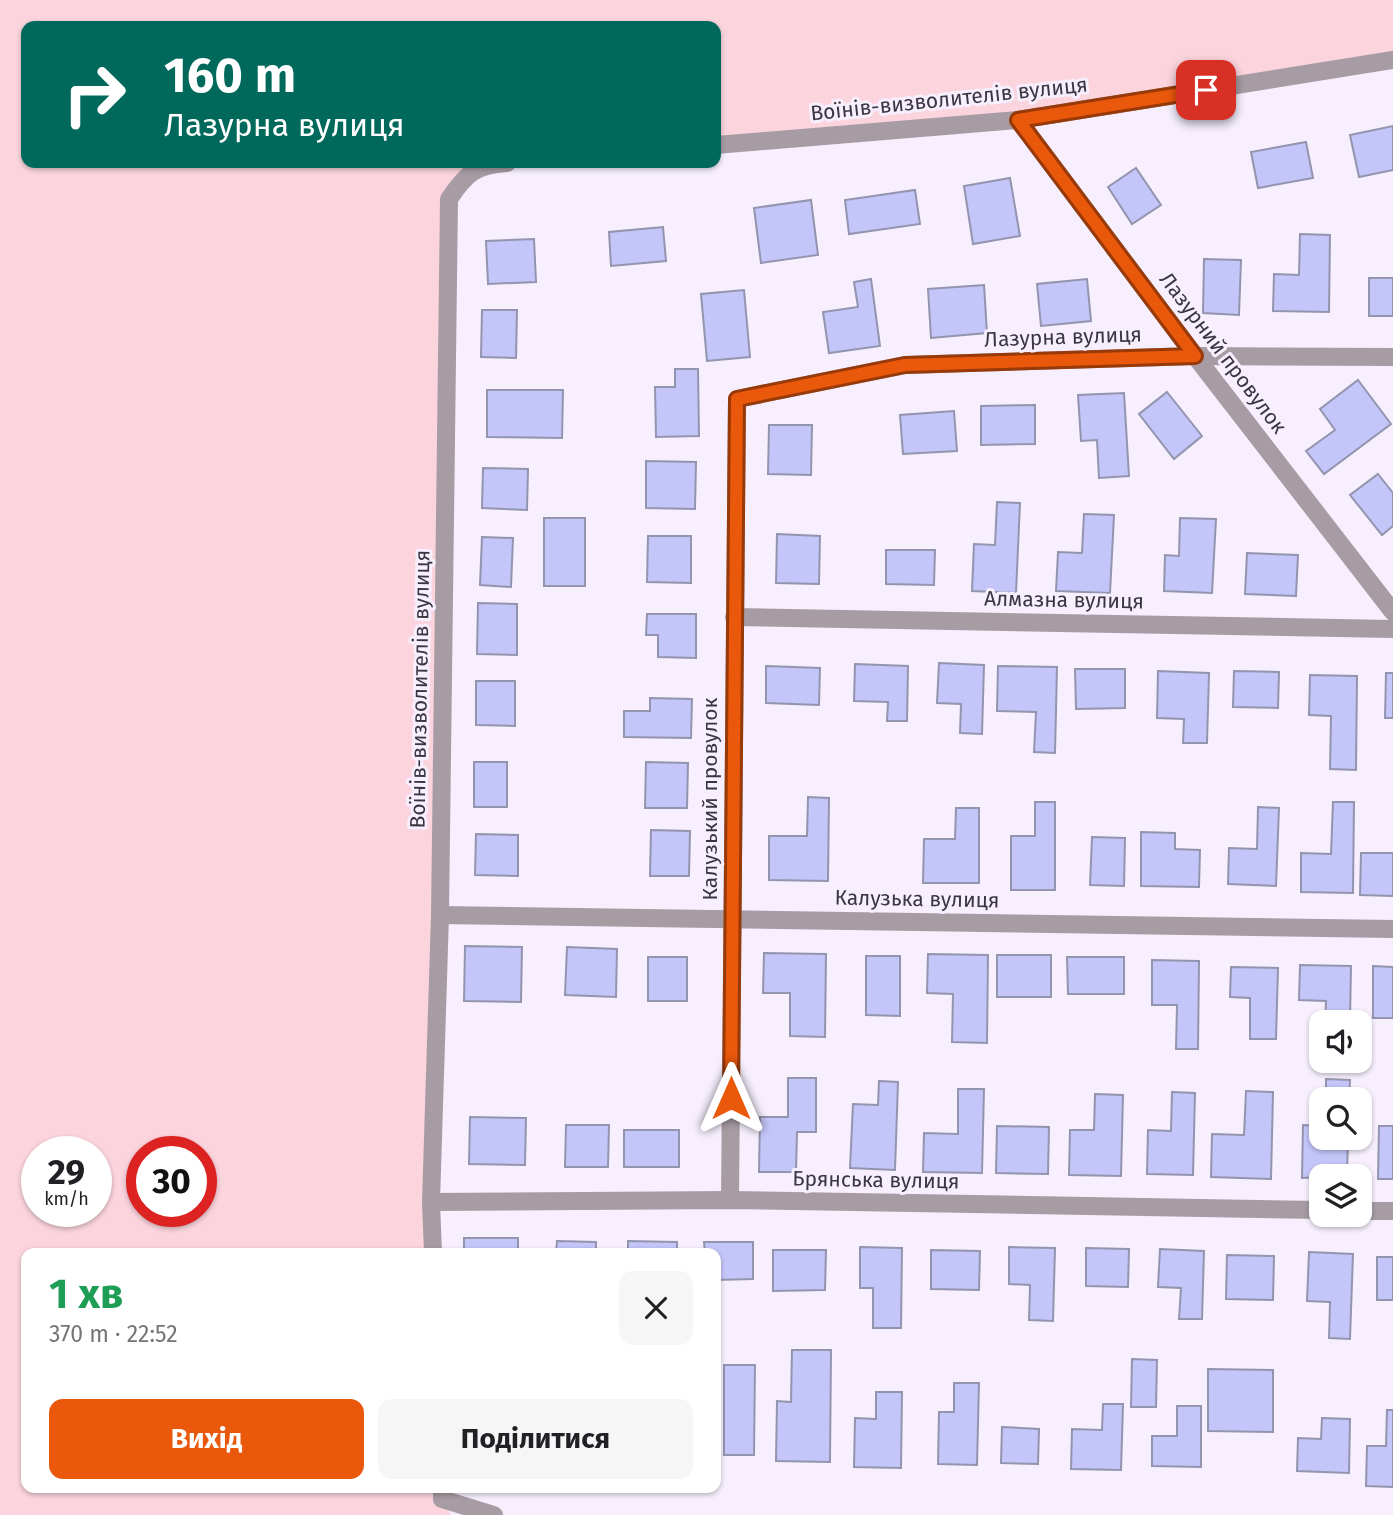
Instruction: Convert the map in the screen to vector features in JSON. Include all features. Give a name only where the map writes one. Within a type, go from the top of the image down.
[{"type":"street","name":"Воїнів-визволителів вулиця","points":[[721,145],[1018,120],[1393,60]]},
{"type":"street","name":"Лазурний провулок","points":[[1018,120],[1195,356],[1393,612]]},
{"type":"street","name":"Воїнів-визволителів вулиця","points":[[433,1248],[431,1202],[440,915],[449,199],[464,176],[482,168]]},
{"type":"street","name":"Лазурна вулиця","points":[[737,399],[905,365],[1195,356],[1393,357]]},
{"type":"street","name":"Калузький провулок","points":[[730,1200],[737,399]]},
{"type":"street","name":"Алмазна вулиця","points":[[734,617],[1393,629]]},
{"type":"street","name":"Калузька вулиця","points":[[440,915],[1393,929]]},
{"type":"street","name":"Брянська вулиця","points":[[431,1202],[730,1200],[1309,1210]]},
{"type":"street","points":[[1372,1211],[1393,1211]]},
{"type":"street","points":[[442,1493],[494,1515]]},
{"type":"shaded area","points":[[0,0],[1393,0],[1393,60],[1018,120],[721,145],[721,21],[21,21],[21,168],[486,168],[449,199],[433,1248],[21,1248],[21,1493],[442,1493],[442,1499],[451,1515],[0,1515]]},
{"type":"building","points":[[1393,126],[1393,170],[1359,177],[1350,135]]},
{"type":"building","points":[[1306,142],[1313,178],[1258,188],[1251,152]]},
{"type":"building","points":[[1136,168],[1161,205],[1132,224],[1108,187]]},
{"type":"building","points":[[1010,178],[1020,236],[973,244],[964,186]]},
{"type":"building","points":[[915,190],[920,224],[849,234],[845,200]]},
{"type":"building","points":[[811,200],[818,255],[761,263],[754,208]]},
{"type":"building","points":[[663,227],[666,261],[611,266],[609,232]]},
{"type":"building","points":[[1300,234],[1330,235],[1329,312],[1273,311],[1274,274],[1299,275]]},
{"type":"building","points":[[534,239],[536,282],[488,284],[486,241]]},
{"type":"building","points":[[1204,259],[1241,260],[1239,315],[1203,313]]},
{"type":"building","points":[[1369,278],[1393,278],[1393,316],[1369,316]]},
{"type":"building","points":[[871,279],[880,346],[829,353],[823,312],[858,307],[854,282]]},
{"type":"building","points":[[1087,279],[1091,321],[1041,326],[1037,284]]},
{"type":"building","points":[[984,285],[987,333],[931,338],[928,289]]},
{"type":"building","points":[[744,290],[750,357],[707,361],[701,294]]},
{"type":"building","points":[[482,310],[517,310],[516,358],[481,357]]},
{"type":"building","points":[[675,369],[698,369],[699,436],[656,437],[655,387],[675,387]]},
{"type":"building","points":[[1358,380],[1391,424],[1324,474],[1306,451],[1335,430],[1320,409]]},
{"type":"building","points":[[487,390],[563,390],[562,438],[487,437]]},
{"type":"building","points":[[1167,392],[1202,436],[1174,459],[1139,414]]},
{"type":"building","points":[[1124,393],[1129,476],[1099,478],[1097,440],[1081,441],[1078,395]]},
{"type":"building","points":[[1035,405],[1035,444],[981,445],[981,406]]},
{"type":"building","points":[[954,411],[957,451],[903,454],[900,415]]},
{"type":"building","points":[[769,425],[812,425],[811,475],[768,474]]},
{"type":"building","points":[[646,461],[696,462],[695,509],[646,508]]},
{"type":"building","points":[[483,468],[528,469],[527,510],[482,508]]},
{"type":"building","points":[[1378,474],[1393,493],[1393,526],[1382,535],[1350,495]]},
{"type":"building","points":[[997,502],[1020,503],[1016,593],[972,591],[974,544],[995,545]]},
{"type":"building","points":[[1084,514],[1114,515],[1110,593],[1056,591],[1058,552],[1082,553]]},
{"type":"building","points":[[544,518],[585,518],[585,586],[544,586]]},
{"type":"building","points":[[1180,518],[1216,519],[1212,593],[1164,591],[1165,555],[1179,556]]},
{"type":"building","points":[[777,534],[820,536],[819,584],[776,583]]},
{"type":"building","points":[[648,536],[691,536],[691,583],[647,582]]},
{"type":"building","points":[[482,537],[513,538],[511,587],[480,585]]},
{"type":"building","points":[[886,550],[935,550],[934,585],[886,584]]},
{"type":"building","points":[[1247,553],[1298,555],[1296,596],[1245,594]]},
{"type":"building","points":[[478,603],[517,604],[517,655],[477,654]]},
{"type":"building","points":[[647,614],[696,614],[696,658],[658,657],[658,635],[646,635]]},
{"type":"building","points":[[939,663],[984,665],[982,734],[960,733],[961,704],[937,703]]},
{"type":"building","points":[[855,664],[908,666],[907,721],[887,721],[888,702],[854,701]]},
{"type":"building","points":[[766,666],[820,668],[819,705],[766,703]]},
{"type":"building","points":[[998,666],[1057,667],[1055,753],[1034,752],[1036,712],[997,711]]},
{"type":"building","points":[[1075,669],[1125,669],[1125,708],[1076,709]]},
{"type":"building","points":[[1158,671],[1209,673],[1207,743],[1183,743],[1184,719],[1157,718]]},
{"type":"building","points":[[1234,671],[1279,672],[1278,708],[1233,707]]},
{"type":"building","points":[[1386,673],[1393,673],[1393,718],[1385,718]]},
{"type":"building","points":[[1310,675],[1357,676],[1356,770],[1330,769],[1331,716],[1309,715]]},
{"type":"building","points":[[476,681],[515,681],[515,726],[476,725]]},
{"type":"building","points":[[650,698],[692,699],[691,738],[624,737],[624,711],[650,711]]},
{"type":"building","points":[[474,762],[507,762],[507,807],[474,807]]},
{"type":"building","points":[[646,762],[688,763],[687,808],[645,808]]},
{"type":"building","points":[[808,797],[829,798],[828,881],[769,880],[769,836],[807,836]]},
{"type":"building","points":[[1035,802],[1055,802],[1055,890],[1011,890],[1011,836],[1035,836]]},
{"type":"building","points":[[1333,802],[1354,802],[1353,893],[1301,892],[1301,853],[1331,854]]},
{"type":"building","points":[[1258,807],[1279,808],[1276,886],[1228,884],[1229,848],[1257,849]]},
{"type":"building","points":[[956,808],[979,808],[979,883],[923,883],[924,839],[955,839]]},
{"type":"building","points":[[651,830],[690,831],[689,876],[650,876]]},
{"type":"building","points":[[1141,832],[1175,833],[1175,849],[1200,850],[1199,887],[1141,886]]},
{"type":"building","points":[[476,834],[518,835],[518,876],[475,875]]},
{"type":"building","points":[[1092,837],[1125,838],[1124,886],[1090,885]]},
{"type":"building","points":[[1361,853],[1393,853],[1393,896],[1360,895]]},
{"type":"building","points":[[465,946],[522,947],[521,1002],[464,1001]]},
{"type":"building","points":[[567,947],[617,949],[616,997],[565,995]]},
{"type":"building","points":[[764,953],[826,954],[825,1037],[790,1036],[790,993],[763,993]]},
{"type":"building","points":[[928,954],[988,955],[987,1043],[952,1042],[953,994],[927,993]]},
{"type":"building","points":[[997,955],[1051,955],[1051,997],[997,997]]},
{"type":"building","points":[[866,956],[900,956],[900,1016],[866,1015]]},
{"type":"building","points":[[648,957],[687,957],[687,1001],[648,1001]]},
{"type":"building","points":[[1067,957],[1124,957],[1124,994],[1068,994]]},
{"type":"building","points":[[1152,960],[1199,961],[1198,1049],[1176,1049],[1177,1005],[1152,1005]]},
{"type":"building","points":[[1300,965],[1351,966],[1350,1010],[1326,1010],[1326,1001],[1299,1000]]},
{"type":"building","points":[[1373,966],[1393,967],[1393,1018],[1373,1018]]},
{"type":"building","points":[[1231,967],[1278,968],[1276,1039],[1250,1039],[1250,998],[1230,997]]},
{"type":"building","points":[[788,1078],[816,1078],[816,1132],[797,1132],[796,1172],[759,1172],[760,1117],[788,1117]]},
{"type":"building","points":[[1326,1079],[1350,1080],[1350,1087],[1326,1087]]},
{"type":"building","points":[[879,1081],[898,1082],[895,1170],[850,1168],[853,1104],[878,1105]]},
{"type":"building","points":[[958,1089],[984,1089],[982,1173],[923,1172],[924,1133],[958,1134]]},
{"type":"building","points":[[1246,1091],[1273,1092],[1271,1179],[1211,1177],[1212,1134],[1244,1135]]},
{"type":"building","points":[[1172,1092],[1195,1093],[1193,1175],[1147,1174],[1148,1130],[1171,1131]]},
{"type":"building","points":[[1095,1094],[1123,1095],[1121,1176],[1069,1175],[1070,1130],[1094,1130]]},
{"type":"building","points":[[470,1117],[526,1118],[525,1165],[469,1164]]},
{"type":"building","points":[[566,1125],[609,1125],[608,1167],[565,1167]]},
{"type":"building","points":[[1303,1125],[1309,1125],[1309,1150],[1348,1150],[1347,1164],[1309,1164],[1309,1178],[1302,1178]]},
{"type":"building","points":[[997,1126],[1049,1127],[1048,1174],[996,1173]]},
{"type":"building","points":[[1379,1126],[1393,1126],[1393,1179],[1378,1179]]},
{"type":"building","points":[[624,1130],[679,1130],[679,1167],[624,1167]]},
{"type":"building","points":[[464,1238],[518,1238],[518,1248],[464,1248]]},
{"type":"building","points":[[557,1241],[596,1242],[596,1248],[556,1248]]},
{"type":"building","points":[[628,1241],[677,1242],[677,1248],[628,1248]]},
{"type":"building","points":[[704,1242],[753,1242],[753,1279],[721,1280],[721,1248],[705,1248]]},
{"type":"building","points":[[860,1247],[902,1248],[901,1328],[873,1328],[873,1288],[860,1288]]},
{"type":"building","points":[[1009,1247],[1055,1248],[1053,1321],[1029,1320],[1030,1285],[1009,1284]]},
{"type":"building","points":[[1086,1248],[1129,1249],[1128,1287],[1086,1286]]},
{"type":"building","points":[[1160,1249],[1204,1251],[1202,1319],[1179,1319],[1181,1288],[1158,1287]]},
{"type":"building","points":[[773,1250],[826,1250],[825,1290],[773,1291]]},
{"type":"building","points":[[931,1250],[980,1251],[979,1290],[931,1289]]},
{"type":"building","points":[[1309,1252],[1353,1254],[1350,1339],[1329,1338],[1330,1302],[1307,1301]]},
{"type":"building","points":[[1227,1255],[1274,1256],[1273,1300],[1226,1299]]},
{"type":"building","points":[[1377,1257],[1393,1257],[1393,1300],[1377,1300]]},
{"type":"building","points":[[792,1350],[831,1350],[830,1462],[776,1461],[777,1401],[791,1402]]},
{"type":"building","points":[[1132,1359],[1157,1360],[1156,1407],[1131,1407]]},
{"type":"building","points":[[724,1365],[755,1365],[754,1455],[724,1455]]},
{"type":"building","points":[[1208,1369],[1273,1370],[1273,1432],[1208,1431]]},
{"type":"building","points":[[954,1383],[979,1383],[977,1465],[938,1464],[939,1412],[954,1412]]},
{"type":"building","points":[[876,1392],[902,1392],[901,1468],[854,1467],[855,1418],[876,1419]]},
{"type":"building","points":[[1103,1404],[1123,1404],[1121,1470],[1071,1469],[1072,1429],[1102,1430]]},
{"type":"building","points":[[1177,1406],[1201,1406],[1201,1467],[1152,1466],[1152,1436],[1177,1436]]},
{"type":"building","points":[[1387,1410],[1393,1410],[1393,1487],[1366,1486],[1367,1446],[1386,1446]]},
{"type":"building","points":[[1322,1418],[1350,1419],[1349,1473],[1297,1471],[1298,1438],[1321,1439]]},
{"type":"building","points":[[1002,1427],[1039,1429],[1038,1464],[1001,1463]]},
{"type":"route","points":[[731,1098],[737,399],[905,365],[1195,356],[1018,120],[1206,90]]}]
